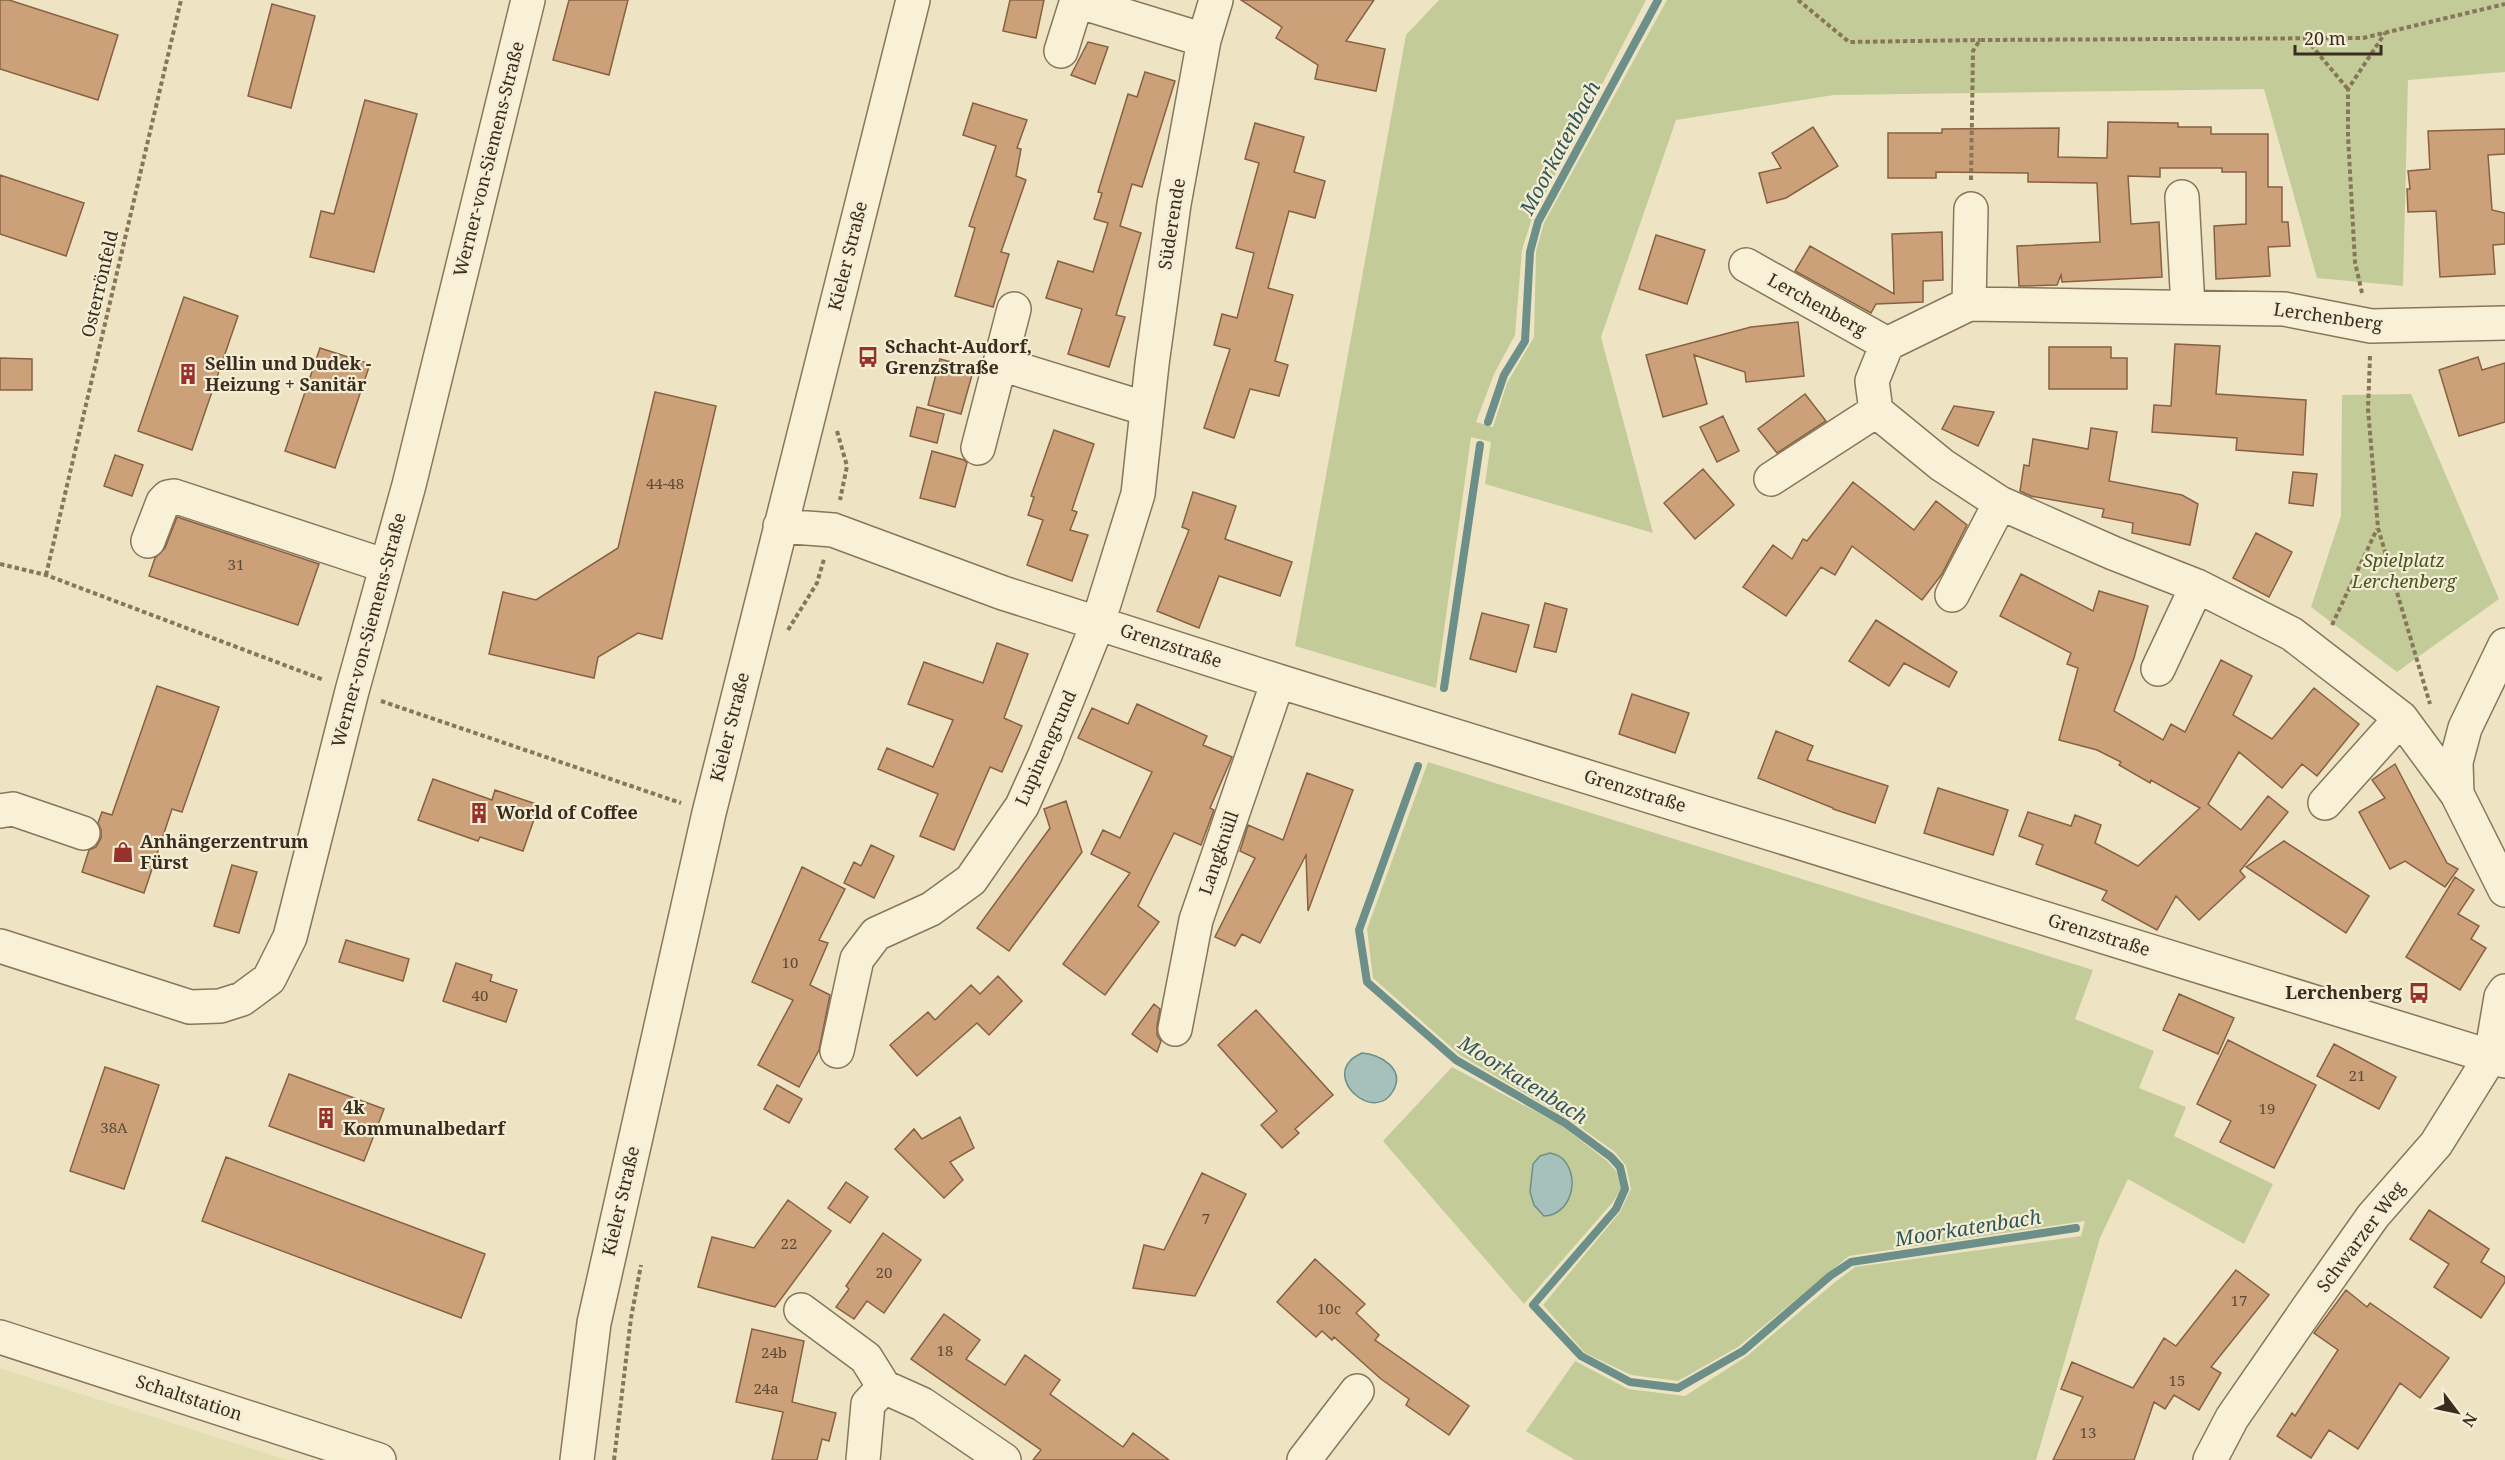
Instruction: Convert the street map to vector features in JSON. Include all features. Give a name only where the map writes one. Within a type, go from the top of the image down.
[{"type":"street","name":"Werner-von-Siemens-Straße","points":[[0,946],[190,1007],[220,1006],[242,999],[268,979],[290,937],[352,691],[409,485],[528,0]]},
{"type":"street","name":"Kieler Straße","points":[[577,1460],[594,1323],[709,813],[913,0]]},
{"type":"street","points":[[1061,51],[1077,0],[1204,40]]},
{"type":"street","name":"Süderende","points":[[1098,623],[1138,494],[1174,204],[1204,40],[1216,0]]},
{"type":"street","points":[[2182,197],[2188,307]]},
{"type":"street","points":[[1969,304],[1971,209]]},
{"type":"street","name":"Lerchenberg","points":[[1746,265],[1887,345]]},
{"type":"street","name":"Lerchenberg","points":[[1876,411],[1872,381],[1887,345],[1969,304],[2284,309],[2371,326],[2505,322]]},
{"type":"street","points":[[978,448],[1014,309]]},
{"type":"street","points":[[1000,364],[1147,409]]},
{"type":"street","points":[[1771,479],[1876,411],[1942,465],[2000,503],[2113,553],[2197,586],[2292,634],[2401,718],[2457,794],[2505,890]]},
{"type":"street","points":[[148,541],[163,502],[168,497],[174,496],[386,566]]},
{"type":"street","points":[[1952,595],[2000,503]]},
{"type":"street","name":"Grenzstraße","points":[[780,526],[833,530],[1003,593],[1278,681],[2498,1059]]},
{"type":"street","points":[[2158,669],[2197,586]]},
{"type":"street","name":"Lupinengrund","points":[[837,1051],[857,958],[876,934],[931,909],[971,880],[1022,806],[1098,623]]},
{"type":"street","points":[[2457,794],[2456,762],[2465,728],[2505,645]]},
{"type":"street","name":"Langknüll","points":[[1175,1029],[1196,920],[1278,681]]},
{"type":"street","points":[[2325,803],[2401,718]]},
{"type":"street","points":[[0,811],[13,809],[83,833]]},
{"type":"street","points":[[2498,1059],[2501,997],[2505,991]]},
{"type":"street","name":"Schwarzer Weg","points":[[2210,1460],[2232,1418],[2373,1216],[2436,1144],[2498,1059]]},
{"type":"street","points":[[801,1310],[867,1358],[884,1387],[922,1404],[1004,1460]]},
{"type":"street","name":"Schaltstation","points":[[0,1337],[378,1460]]},
{"type":"street","points":[[863,1460],[868,1404],[884,1387]]},
{"type":"street","points":[[1304,1460],[1357,1391]]},
{"type":"path","name":"Osterrönfeld","points":[[46,575],[181,0]]},
{"type":"path","points":[[1798,0],[1849,42],[2363,38],[2505,4]]},
{"type":"path","points":[[2385,33],[2348,88],[2348,136],[2355,262],[2371,326],[2368,409],[2378,528],[2433,712]]},
{"type":"path","points":[[2305,38],[2348,88]]},
{"type":"path","points":[[1971,209],[1973,51],[1980,40]]},
{"type":"path","points":[[783,638],[817,583],[833,530],[847,466],[836,430]]},
{"type":"path","points":[[2318,654],[2378,528]]},
{"type":"path","points":[[0,564],[46,575],[352,691],[709,813]]},
{"type":"path","points":[[614,1460],[631,1318],[642,1260]]},
{"type":"shaded area","points":[[0,1368],[288,1460],[0,1460]]},
{"type":"green space","points":[[1439,0],[1646,0],[1531,221],[1522,250],[1515,335],[1494,374],[1476,422],[1493,427],[1507,383],[1534,337],[1536,251],[1544,223],[1667,0],[2505,0],[2505,72],[2408,80],[2403,286],[2317,278],[2264,89],[1834,95],[1676,120],[1601,337],[1653,533],[1485,484],[1491,442],[1471,437],[1436,688],[1295,646],[1406,35]]},
{"type":"green space","name":"Spielplatz Lerchenberg","points":[[2411,394],[2499,599],[2397,672],[2311,607],[2341,516],[2342,395]]},
{"type":"green space","points":[[1428,762],[2093,970],[2075,1019],[2154,1051],[2139,1088],[2186,1107],[2174,1136],[2273,1184],[2244,1244],[2128,1179],[2100,1238],[2036,1460],[1575,1460],[1526,1431],[1575,1361],[1628,1389],[1685,1396],[1747,1356],[1855,1267],[2081,1236],[2085,1221],[1849,1256],[1738,1347],[1678,1381],[1631,1375],[1585,1353],[1543,1305],[1620,1212],[1631,1189],[1626,1166],[1615,1152],[1570,1120],[1460,1055],[1373,978],[1367,929]]},
{"type":"green space","points":[[1452,1067],[1561,1125],[1607,1161],[1616,1171],[1621,1189],[1613,1202],[1524,1304],[1383,1141]]},
{"type":"water","points":[[1362,1053],[1376,1056],[1394,1070],[1396,1083],[1393,1091],[1385,1100],[1376,1103],[1366,1101],[1350,1089],[1345,1080],[1345,1070],[1351,1060]]},
{"type":"water","points":[[1550,1153],[1562,1158],[1568,1167],[1572,1185],[1567,1203],[1553,1214],[1544,1216],[1534,1205],[1530,1192],[1533,1164],[1540,1156]]},
{"type":"building","points":[[0,0],[9,0],[118,35],[98,100],[0,69]]},
{"type":"building","points":[[569,0],[628,0],[609,75],[553,60]]},
{"type":"building","points":[[1010,0],[1044,0],[1036,38],[1003,31]]},
{"type":"building","points":[[1241,0],[1374,0],[1346,41],[1385,49],[1376,91],[1315,79],[1318,65],[1276,38],[1282,27]]},
{"type":"building","points":[[272,4],[315,16],[291,108],[248,96]]},
{"type":"building","points":[[1088,42],[1108,47],[1095,84],[1071,75]]},
{"type":"building","points":[[1145,72],[1175,81],[1142,187],[1132,184],[1120,226],[1141,233],[1116,315],[1125,317],[1109,367],[1068,354],[1082,309],[1046,298],[1058,261],[1093,272],[1108,223],[1094,219],[1102,193],[1098,192],[1128,94],[1137,97]]},
{"type":"building","points":[[365,100],[417,114],[374,272],[310,257],[321,211],[334,214]]},
{"type":"building","points":[[973,103],[1027,120],[1017,148],[1021,149],[1016,176],[1026,180],[1001,252],[1009,254],[993,307],[955,296],[975,228],[969,226],[996,146],[963,135]]},
{"type":"building","points":[[2108,122],[2178,123],[2178,127],[2211,127],[2211,134],[2268,134],[2268,187],[2282,187],[2282,222],[2288,222],[2290,246],[2268,247],[2270,276],[2216,279],[2214,226],[2246,224],[2246,172],[2222,172],[2222,168],[2160,168],[2160,177],[2128,176],[2131,224],[2159,222],[2162,277],[2062,282],[2061,275],[2057,285],[2025,286],[2019,286],[2017,246],[2100,242],[2097,183],[2028,182],[2028,173],[1936,172],[1936,178],[1888,178],[1888,133],[1942,133],[1942,129],[2059,128],[2058,157],[2107,158]]},
{"type":"building","points":[[1255,123],[1304,137],[1294,172],[1325,181],[1315,218],[1289,211],[1268,288],[1293,295],[1275,361],[1288,365],[1279,396],[1250,389],[1234,438],[1204,428],[1230,349],[1214,345],[1222,314],[1237,318],[1254,253],[1236,248],[1259,163],[1245,159]]},
{"type":"building","points":[[1813,127],[1838,166],[1786,198],[1767,203],[1759,173],[1781,168],[1772,153]]},
{"type":"building","points":[[2505,129],[2505,154],[2488,155],[2492,210],[2505,213],[2505,244],[2493,245],[2495,274],[2440,277],[2436,211],[2408,212],[2407,189],[2410,189],[2408,171],[2430,169],[2428,131]]},
{"type":"building","points":[[0,175],[84,203],[66,256],[0,234]]},
{"type":"building","points":[[1942,232],[1943,280],[1923,281],[1923,302],[1876,304],[1871,313],[1795,271],[1810,246],[1894,294],[1892,234]]},
{"type":"building","points":[[1656,235],[1705,250],[1687,304],[1639,289]]},
{"type":"building","name":"Sellin und Dudek - Heizung + Sanitär","points":[[184,297],[238,316],[192,450],[138,431]]},
{"type":"building","points":[[1798,322],[1804,376],[1746,382],[1745,372],[1694,355],[1707,404],[1663,417],[1646,355],[1751,327]]},
{"type":"building","points":[[2175,344],[2220,346],[2216,394],[2306,400],[2303,455],[2236,450],[2237,438],[2152,432],[2154,405],[2171,406]]},
{"type":"building","points":[[2049,347],[2111,347],[2111,358],[2127,358],[2127,389],[2049,389]]},
{"type":"building","points":[[320,348],[370,364],[335,468],[285,451]]},
{"type":"building","points":[[2478,357],[2482,370],[2505,363],[2505,422],[2459,436],[2439,370]]},
{"type":"building","points":[[0,358],[32,359],[32,390],[0,390]]},
{"type":"building","points":[[940,359],[974,368],[961,414],[928,405]]},
{"type":"building","points":[[655,392],[716,406],[662,639],[638,633],[598,657],[594,678],[489,654],[503,592],[536,600],[618,548]]},
{"type":"building","points":[[1805,394],[1826,421],[1777,453],[1758,429]]},
{"type":"building","points":[[1954,406],[1994,412],[1978,446],[1942,429]]},
{"type":"building","points":[[917,407],[944,414],[937,443],[910,436]]},
{"type":"building","points":[[1723,416],[1739,451],[1717,462],[1700,427]]},
{"type":"building","points":[[2091,428],[2117,432],[2109,481],[2182,495],[2198,504],[2190,545],[2132,533],[2133,523],[2102,517],[2104,509],[2031,496],[2020,491],[2024,465],[2029,466],[2033,439],[2088,449]]},
{"type":"building","points":[[1054,430],[1094,444],[1072,510],[1077,512],[1070,530],[1088,535],[1072,581],[1027,565],[1043,520],[1028,515],[1034,497],[1031,496]]},
{"type":"building","points":[[932,451],[964,460],[967,463],[955,507],[920,498]]},
{"type":"building","points":[[115,455],[143,465],[132,496],[104,486]]},
{"type":"building","points":[[1703,469],[1734,505],[1695,539],[1664,503]]},
{"type":"building","points":[[2293,472],[2317,474],[2313,506],[2289,503]]},
{"type":"building","points":[[1853,482],[1914,530],[1936,501],[1967,525],[1942,574],[1922,600],[1852,546],[1835,575],[1821,567],[1786,616],[1743,587],[1773,545],[1792,559],[1803,539],[1807,541]]},
{"type":"building","points":[[1193,492],[1236,506],[1225,539],[1292,562],[1280,596],[1219,576],[1199,628],[1157,611],[1189,530],[1182,527]]},
{"type":"building","points":[[177,517],[319,564],[298,625],[149,576],[155,558],[165,548]]},
{"type":"building","points":[[2256,533],[2292,552],[2269,597],[2233,578]]},
{"type":"building","points":[[2021,574],[2093,611],[2099,591],[2148,606],[2134,658],[2114,711],[2163,740],[2171,724],[2185,732],[2221,660],[2252,676],[2233,715],[2272,739],[2314,688],[2359,724],[2317,776],[2302,764],[2282,788],[2239,752],[2208,804],[2241,830],[2268,796],[2288,812],[2240,871],[2245,877],[2199,920],[2176,896],[2157,930],[2102,900],[2107,891],[2036,864],[2043,845],[2019,836],[2028,812],[2071,826],[2075,815],[2101,825],[2095,843],[2138,866],[2200,808],[2151,780],[2150,783],[2119,765],[2121,762],[2097,750],[2059,740],[2078,668],[2067,664],[2071,653],[2000,616]]},
{"type":"building","points":[[1545,603],[1567,609],[1556,652],[1534,647]]},
{"type":"building","points":[[1482,613],[1529,625],[1516,672],[1470,659]]},
{"type":"building","points":[[1876,620],[1957,672],[1949,687],[1904,663],[1889,686],[1849,661]]},
{"type":"building","points":[[997,643],[1028,654],[1004,718],[1022,726],[1002,772],[990,767],[954,850],[920,836],[938,794],[878,769],[887,748],[933,767],[953,720],[908,704],[924,662],[983,683]]},
{"type":"building","points":[[157,686],[219,707],[182,812],[172,809],[144,893],[82,872],[89,850],[96,847],[101,838],[98,823],[102,812],[112,815]]},
{"type":"building","points":[[1632,694],[1689,713],[1675,753],[1619,734]]},
{"type":"building","points":[[1137,704],[1207,736],[1203,745],[1232,757],[1210,808],[1214,810],[1201,845],[1174,833],[1138,906],[1159,922],[1105,995],[1063,964],[1130,873],[1091,854],[1103,830],[1120,838],[1152,772],[1078,738],[1092,708],[1128,724]]},
{"type":"building","points":[[1776,731],[1813,746],[1807,760],[1888,786],[1875,823],[1833,809],[1758,778]]},
{"type":"building","points":[[2395,764],[2447,863],[2458,869],[2445,887],[2405,861],[2390,869],[2359,812],[2385,798],[2372,780]]},
{"type":"building","points":[[1307,773],[1353,790],[1308,911],[1306,855],[1260,943],[1242,934],[1235,946],[1215,937],[1255,858],[1240,851],[1248,825],[1283,840]]},
{"type":"building","name":"World of Coffee","points":[[433,779],[492,800],[495,790],[539,805],[523,851],[480,837],[478,841],[418,820]]},
{"type":"building","points":[[1938,788],[2008,810],[1993,855],[1924,833]]},
{"type":"building","points":[[1066,801],[1082,852],[1009,951],[977,928],[1050,828],[1044,809]]},
{"type":"building","points":[[2284,841],[2369,896],[2346,933],[2246,867]]},
{"type":"building","points":[[871,845],[894,856],[874,898],[844,883],[854,862],[861,866]]},
{"type":"building","points":[[232,865],[257,872],[239,933],[214,926]]},
{"type":"building","points":[[802,867],[845,889],[819,940],[828,943],[810,985],[830,995],[819,1050],[799,1087],[758,1065],[793,1000],[752,982]]},
{"type":"building","points":[[2455,877],[2474,890],[2458,914],[2479,926],[2471,939],[2486,948],[2460,990],[2406,957]]},
{"type":"building","points":[[346,940],[409,959],[403,981],[339,962]]},
{"type":"building","points":[[456,963],[492,975],[490,981],[517,990],[506,1022],[443,1001]]},
{"type":"building","points":[[998,976],[1022,1001],[989,1035],[977,1023],[917,1076],[890,1045],[928,1012],[935,1020],[971,985],[980,994]]},
{"type":"building","points":[[2179,994],[2234,1018],[2218,1054],[2163,1030]]},
{"type":"building","points":[[1154,1004],[1160,1009],[1157,1035],[1161,1041],[1157,1052],[1132,1034]]},
{"type":"building","points":[[1256,1010],[1333,1095],[1295,1129],[1299,1133],[1282,1148],[1261,1125],[1277,1111],[1218,1045]]},
{"type":"building","points":[[2228,1040],[2316,1085],[2274,1168],[2220,1142],[2231,1121],[2197,1104]]},
{"type":"building","points":[[2334,1044],[2396,1077],[2379,1109],[2317,1076]]},
{"type":"building","points":[[105,1067],[159,1085],[124,1189],[70,1171]]},
{"type":"building","name":"4k Kommunalbedarf","points":[[289,1074],[384,1109],[364,1161],[269,1126]]},
{"type":"building","points":[[777,1085],[802,1099],[789,1123],[764,1109]]},
{"type":"building","points":[[960,1117],[974,1148],[950,1162],[963,1180],[944,1198],[895,1149],[914,1129],[922,1139]]},
{"type":"building","points":[[226,1157],[485,1254],[461,1318],[202,1221]]},
{"type":"building","points":[[1202,1173],[1246,1194],[1195,1296],[1133,1288],[1144,1245],[1164,1250]]},
{"type":"building","points":[[846,1182],[868,1197],[850,1223],[828,1208]]},
{"type":"building","points":[[788,1200],[831,1231],[775,1307],[698,1287],[712,1237],[754,1248]]},
{"type":"building","points":[[2429,1210],[2489,1249],[2481,1262],[2505,1277],[2505,1282],[2481,1318],[2434,1287],[2449,1264],[2410,1239]]},
{"type":"building","points":[[883,1233],[921,1260],[884,1313],[867,1301],[854,1319],[836,1307],[849,1289],[846,1286]]},
{"type":"building","points":[[1315,1259],[1365,1304],[1356,1313],[1379,1335],[1375,1340],[1469,1406],[1449,1435],[1406,1405],[1409,1399],[1381,1379],[1334,1337],[1332,1340],[1322,1331],[1316,1337],[1277,1302]]},
{"type":"building","points":[[2236,1270],[2269,1295],[2211,1367],[2221,1373],[2199,1410],[2174,1395],[2165,1409],[2154,1402],[2134,1460],[2053,1460],[2083,1397],[2061,1389],[2072,1362],[2133,1388],[2164,1338],[2176,1346]]},
{"type":"building","points":[[2346,1290],[2367,1307],[2370,1303],[2449,1358],[2420,1398],[2400,1383],[2358,1449],[2329,1430],[2311,1458],[2277,1436],[2292,1413],[2295,1416],[2338,1350],[2314,1333]]},
{"type":"building","points":[[944,1314],[980,1340],[966,1359],[1005,1385],[1025,1355],[1060,1380],[1050,1394],[1123,1447],[1133,1433],[1169,1460],[1033,1460],[1041,1450],[911,1359]]},
{"type":"building","points":[[752,1329],[804,1341],[792,1402],[836,1413],[829,1441],[822,1439],[817,1460],[772,1460],[783,1412],[736,1402]]},
{"type":"waterway","name":"Moorkatenbach","points":[[1488,422],[1504,375],[1525,341],[1530,252],[1538,222],[1658,0]]},
{"type":"waterway","name":"Moorkatenbach","points":[[1444,688],[1480,445]]},
{"type":"waterway","name":"Moorkatenbach","points":[[1418,766],[1359,930],[1367,982],[1456,1060],[1565,1123],[1611,1157],[1620,1167],[1625,1189],[1616,1209],[1533,1305],[1581,1356],[1630,1382],[1678,1388],[1743,1351],[1830,1276],[1851,1262],[2076,1228]]},
{"type":"place","name":"Schacht-Audorf, Grenzstraße","points":[[868,357]]},
{"type":"place","name":"Sellin und Dudek - Heizung + Sanitär","points":[[188,374]]},
{"type":"place","name":"World of Coffee","points":[[479,813]]},
{"type":"place","name":"Anhängerzentrum Fürst","points":[[123,852]]},
{"type":"place","name":"Lerchenberg","points":[[2419,993]]},
{"type":"place","name":"4k Kommunalbedarf","points":[[326,1118]]}]
